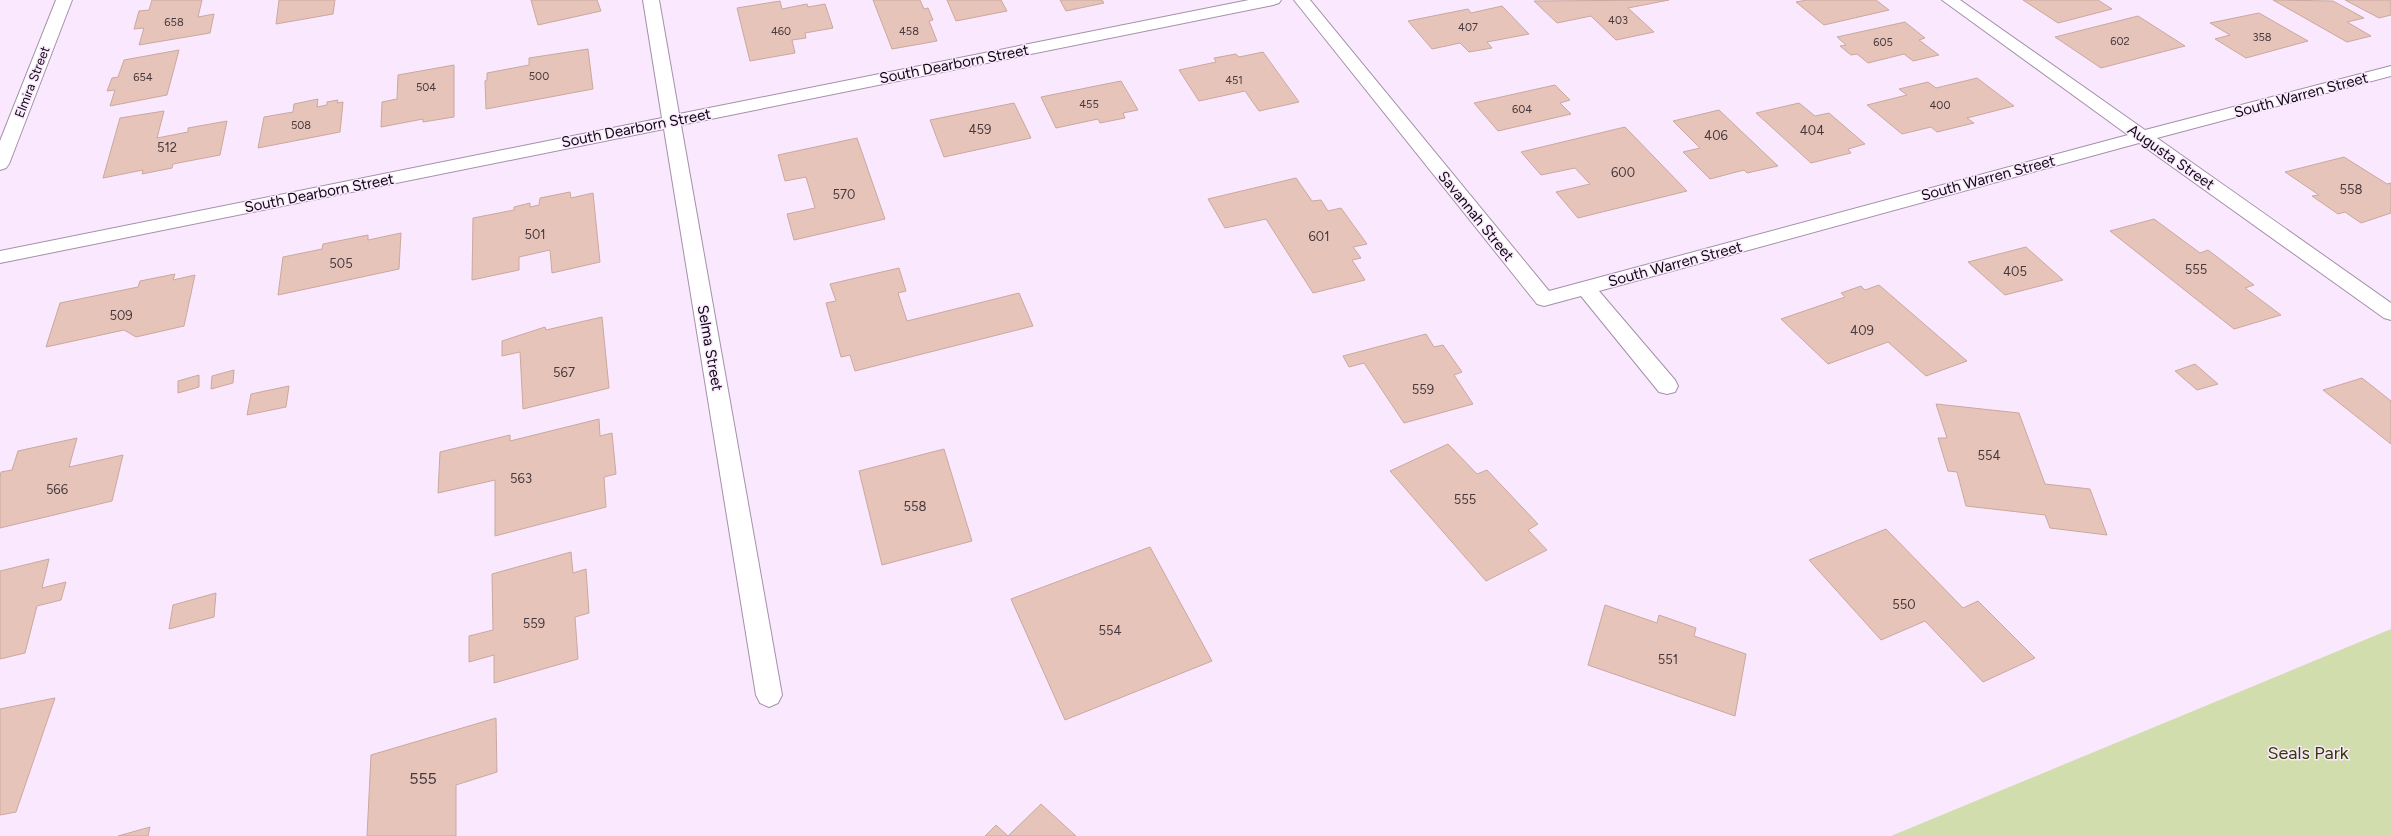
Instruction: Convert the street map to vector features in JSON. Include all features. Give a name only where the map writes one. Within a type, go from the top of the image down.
[{"type":"street","name":"Elmira Street","points":[[0,164],[64,0]]},
{"type":"street","name":"Selma Street","points":[[651,0],[769,695]]},
{"type":"street","name":"South Dearborn Street","points":[[0,257],[1273,0]]},
{"type":"street","name":"Savannah Street","points":[[1302,0],[1544,299],[1585,288]]},
{"type":"street","name":"Augusta Street","points":[[1950,0],[2391,313]]},
{"type":"street","name":"South Warren Street","points":[[1585,288],[2142,136],[2391,71]]},
{"type":"street","points":[[1585,288],[1667,386]]},
{"type":"green space","name":"Seals Park","points":[[2391,629],[2391,836],[1891,836]]},
{"type":"building","points":[[152,0],[202,0],[198,17],[214,14],[210,33],[139,45],[144,28],[134,29],[139,11],[149,10]]},
{"type":"building","points":[[279,0],[335,0],[333,14],[276,24]]},
{"type":"building","points":[[531,0],[597,0],[601,11],[538,25]]},
{"type":"building","points":[[873,0],[920,0],[924,9],[928,8],[933,20],[929,21],[937,41],[892,49]]},
{"type":"building","points":[[947,0],[1001,0],[1007,11],[956,21]]},
{"type":"building","points":[[1060,0],[1102,0],[1104,3],[1066,11]]},
{"type":"building","points":[[1669,0],[1628,8],[1654,32],[1616,40],[1591,16],[1557,23],[1534,1]]},
{"type":"building","points":[[1807,0],[1876,0],[1889,10],[1824,25],[1796,2]]},
{"type":"building","points":[[2023,0],[2098,0],[2112,9],[2058,23]]},
{"type":"building","points":[[2273,0],[2333,1],[2364,18],[2347,22],[2371,36],[2347,42]]},
{"type":"building","points":[[2345,0],[2391,0],[2391,15],[2379,18]]},
{"type":"building","points":[[780,1],[782,9],[807,4],[808,7],[825,4],[833,28],[805,33],[806,38],[792,40],[795,53],[750,61],[737,8]]},
{"type":"building","points":[[1502,6],[1529,34],[1487,42],[1492,48],[1469,52],[1460,43],[1432,49],[1408,21],[1468,9],[1471,13]]},
{"type":"building","points":[[2259,13],[2308,41],[2246,58],[2215,39],[2230,35],[2210,23]]},
{"type":"building","points":[[2138,16],[2185,46],[2101,68],[2055,37]]},
{"type":"building","points":[[1905,22],[1925,38],[1919,40],[1939,55],[1913,61],[1904,54],[1868,63],[1857,54],[1851,55],[1840,46],[1846,45],[1837,37]]},
{"type":"building","points":[[588,49],[593,89],[486,109],[485,81],[487,80],[487,73],[529,65],[529,58]]},
{"type":"building","points":[[179,50],[167,95],[110,106],[115,90],[107,91],[112,78],[118,77],[124,60]]},
{"type":"building","points":[[1263,52],[1299,102],[1259,111],[1245,91],[1199,101],[1179,70],[1216,62],[1214,58],[1236,54],[1239,57]]},
{"type":"building","points":[[454,65],[454,117],[423,122],[423,119],[381,127],[382,102],[397,99],[398,75]]},
{"type":"building","points":[[1977,78],[2014,106],[1967,118],[1974,123],[1937,132],[1931,127],[1902,134],[1867,105],[1907,95],[1899,89],[1928,82],[1936,88]]},
{"type":"building","points":[[1121,81],[1138,110],[1123,113],[1125,118],[1100,123],[1098,119],[1056,128],[1041,97]]},
{"type":"building","points":[[1555,85],[1570,100],[1560,103],[1571,114],[1498,131],[1474,103]]},
{"type":"building","points":[[318,99],[317,107],[327,105],[327,102],[338,100],[337,103],[343,102],[340,132],[258,148],[264,117],[293,112],[294,104]]},
{"type":"building","points":[[1014,103],[1031,138],[944,157],[930,120]]},
{"type":"building","points":[[1799,103],[1815,116],[1829,113],[1865,144],[1848,149],[1851,153],[1811,163],[1756,113]]},
{"type":"building","points":[[1719,110],[1778,166],[1747,173],[1744,170],[1710,179],[1683,152],[1700,148],[1673,121]]},
{"type":"building","points":[[164,111],[157,138],[188,132],[188,128],[227,121],[220,155],[173,164],[172,168],[142,174],[143,170],[103,178],[120,118]]},
{"type":"building","points":[[1625,127],[1687,191],[1578,218],[1556,192],[1590,184],[1575,168],[1541,175],[1521,152]]},
{"type":"building","points":[[857,138],[885,219],[794,240],[787,214],[815,208],[806,177],[785,181],[778,155]]},
{"type":"building","points":[[2344,157],[2387,184],[2391,183],[2391,213],[2361,223],[2345,212],[2338,214],[2312,196],[2319,195],[2285,172]]},
{"type":"building","points":[[1296,178],[1312,201],[1321,200],[1328,211],[1341,208],[1367,244],[1353,247],[1361,258],[1352,260],[1365,280],[1313,293],[1266,219],[1225,228],[1208,199]]},
{"type":"building","points":[[570,192],[571,198],[593,193],[600,262],[552,273],[550,250],[519,257],[519,270],[472,280],[473,218],[514,210],[514,207],[530,203],[530,207],[539,205],[540,198]]},
{"type":"building","points":[[2154,219],[2200,253],[2208,250],[2254,285],[2245,288],[2281,315],[2234,329],[2110,231]]},
{"type":"building","points":[[401,233],[399,269],[278,295],[283,257],[322,249],[323,244],[368,235],[368,240]]},
{"type":"building","points":[[2026,247],[2063,280],[2005,295],[1968,262]]},
{"type":"building","points":[[899,268],[906,291],[898,293],[907,321],[1019,293],[1033,326],[855,371],[850,355],[841,357],[826,303],[836,301],[830,284]]},
{"type":"building","points":[[175,274],[173,280],[195,275],[184,326],[136,337],[124,330],[46,347],[60,303],[138,287],[140,281]]},
{"type":"building","points":[[1879,285],[1967,361],[1926,376],[1888,342],[1828,364],[1781,319],[1845,297],[1841,293],[1861,286],[1865,290]]},
{"type":"building","points":[[602,317],[609,388],[523,409],[520,352],[502,356],[502,341],[545,327],[546,330]]},
{"type":"building","points":[[1426,334],[1434,347],[1443,345],[1462,372],[1454,375],[1473,404],[1404,423],[1364,363],[1349,367],[1343,356]]},
{"type":"building","points":[[2195,364],[2218,384],[2197,390],[2175,371]]},
{"type":"building","points":[[234,370],[233,383],[211,389],[212,376]]},
{"type":"building","points":[[199,375],[199,387],[178,393],[178,381]]},
{"type":"building","points":[[2362,378],[2391,401],[2391,444],[2323,390]]},
{"type":"building","points":[[289,386],[286,407],[247,415],[251,394]]},
{"type":"building","points":[[1936,404],[2019,413],[2045,484],[2090,489],[2107,535],[2050,528],[2045,515],[1966,506],[1957,472],[1948,471],[1938,438],[1947,438]]},
{"type":"building","points":[[599,419],[600,436],[612,433],[616,474],[604,477],[606,507],[495,536],[495,480],[438,493],[440,452],[510,435],[510,441]]},
{"type":"building","points":[[77,438],[69,467],[123,455],[112,501],[0,528],[1,472],[12,470],[18,451]]},
{"type":"building","points":[[1448,444],[1477,474],[1487,470],[1538,524],[1528,530],[1547,550],[1486,581],[1390,471]]},
{"type":"building","points":[[944,449],[972,541],[882,565],[859,471]]},
{"type":"building","points":[[1886,529],[1963,608],[1978,601],[2035,658],[1983,682],[1925,621],[1881,640],[1809,560]]},
{"type":"building","points":[[1150,547],[1212,661],[1065,720],[1011,599]]},
{"type":"building","points":[[571,552],[573,573],[586,569],[589,613],[575,617],[578,659],[494,683],[494,655],[469,662],[469,636],[493,630],[492,574]]},
{"type":"building","points":[[49,559],[42,588],[66,582],[61,600],[37,606],[25,653],[0,659],[0,571]]},
{"type":"building","points":[[216,593],[214,617],[169,629],[173,605]]},
{"type":"building","points":[[1605,605],[1657,623],[1659,615],[1696,628],[1694,636],[1746,654],[1735,716],[1588,665]]},
{"type":"building","points":[[55,698],[16,812],[0,815],[0,709]]},
{"type":"building","points":[[496,718],[497,772],[456,785],[456,836],[367,836],[371,755]]},
{"type":"building","points":[[1041,804],[1076,836],[1008,836]]},
{"type":"building","points":[[996,825],[1008,836],[985,836]]},
{"type":"building","points":[[150,827],[148,836],[118,836]]}]
